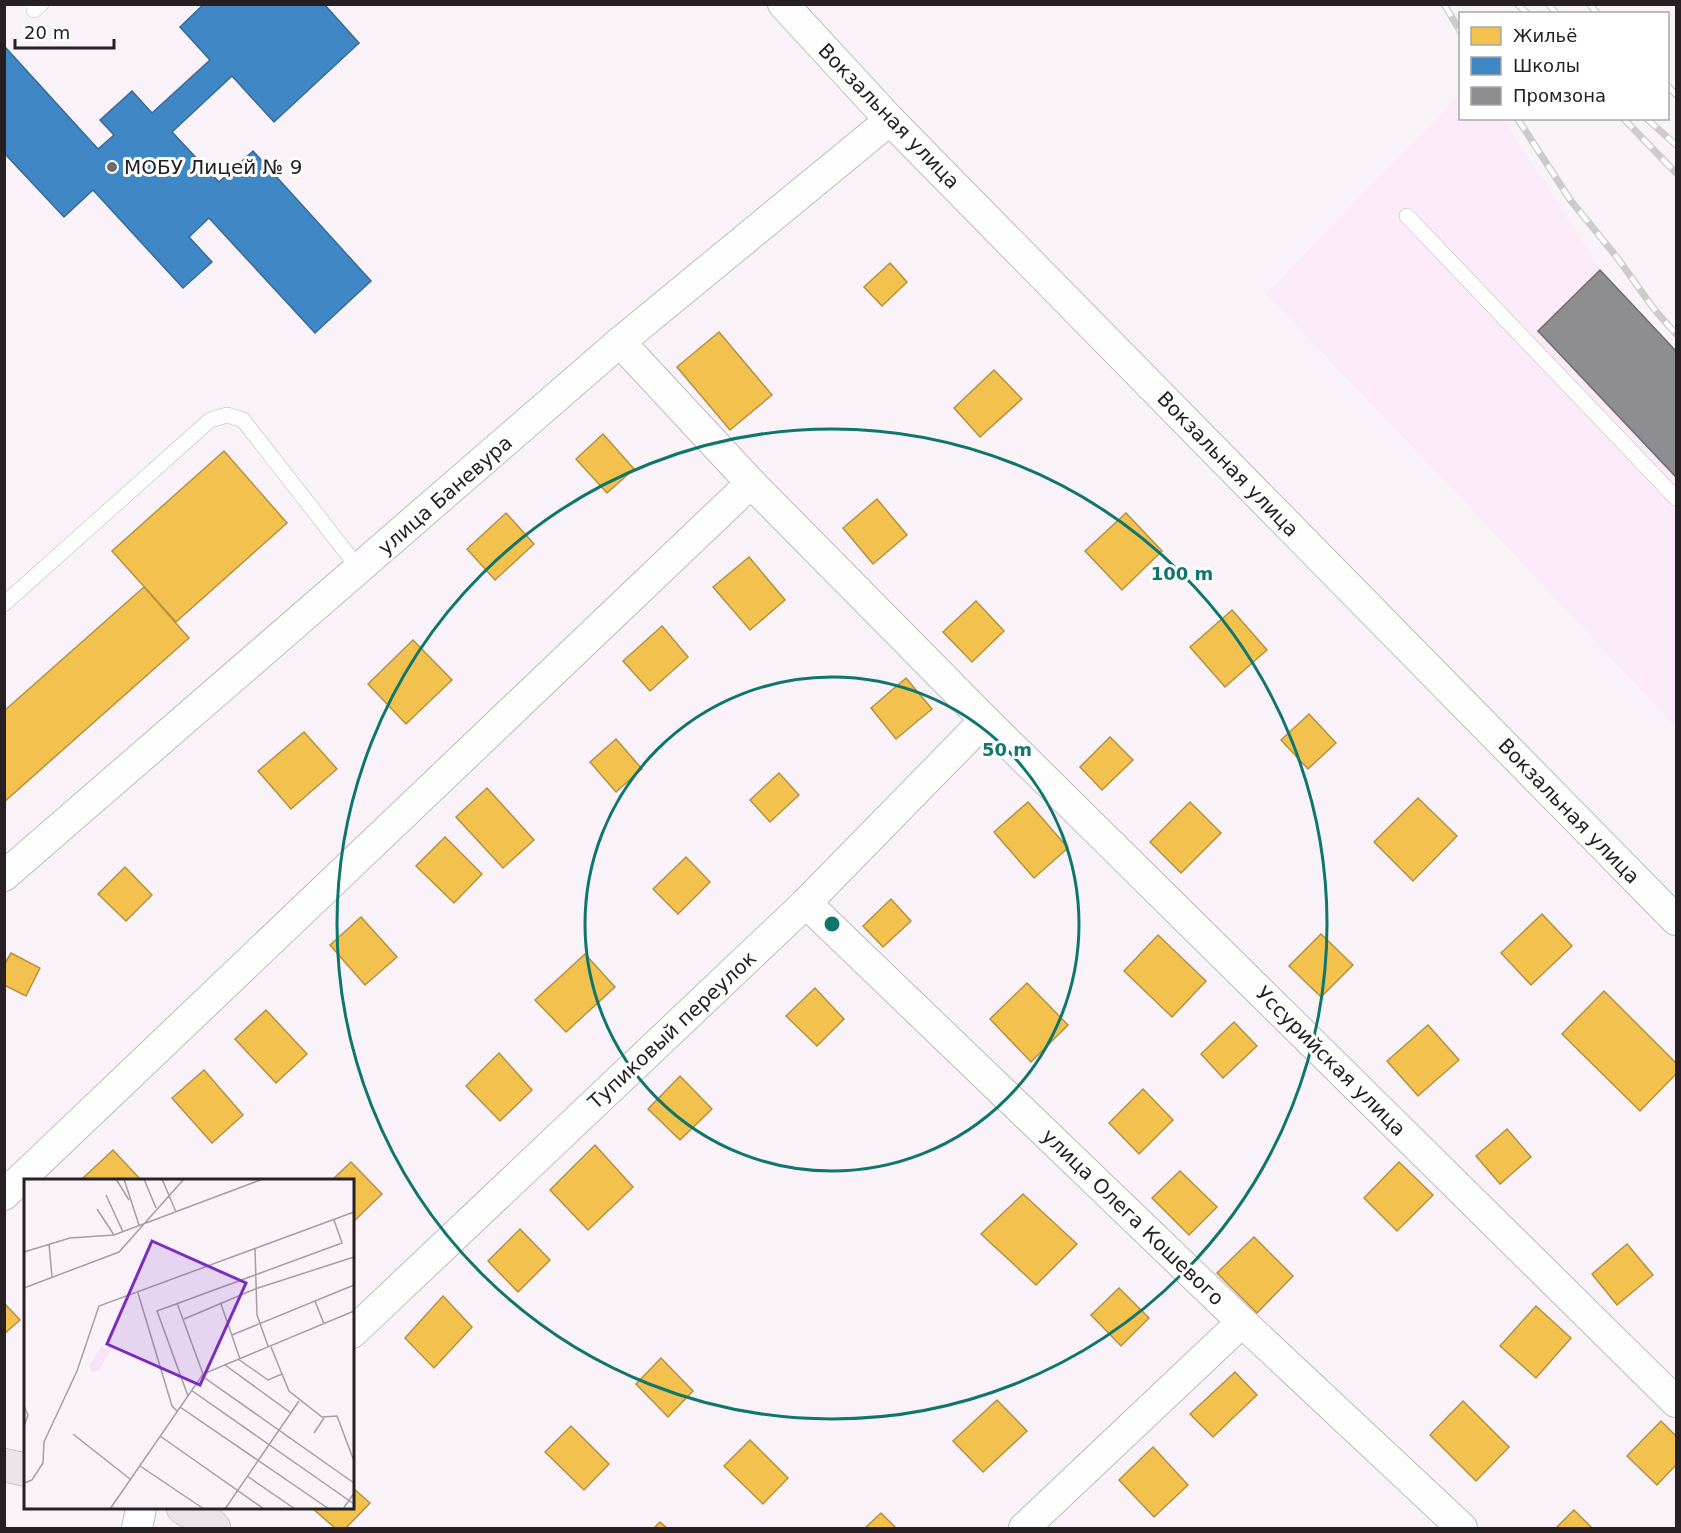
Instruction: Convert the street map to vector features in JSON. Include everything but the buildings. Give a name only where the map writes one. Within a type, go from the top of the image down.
[{"type":"main road","points":[[4,1465],[24,1470]]},
{"type":"main road","points":[[185,1509],[214,1528]]},
{"type":"street","name":"Вокзальная улица","points":[[783,4],[890,120],[1677,920]]},
{"type":"street","name":"улица Баневура","points":[[4,876],[360,570],[620,342],[890,120]]},
{"type":"street","name":"Уссурийская улица","points":[[620,342],[751,483],[985,720],[1677,1401]]},
{"type":"street","points":[[4,1195],[751,483]]},
{"type":"street","name":"Тупиковый переулок","points":[[354,1331],[806,903],[985,720]]},
{"type":"street","name":"улица Олега Кошевого","points":[[806,903],[1242,1322],[1462,1528]]},
{"type":"street","points":[[1024,1528],[1242,1322]]},
{"type":"street","points":[[137,1528],[141,1509]]},
{"type":"lane","points":[[1407,216],[1677,498]]},
{"type":"lane","points":[[4,604],[210,420],[227,414],[243,420],[360,570]]},
{"type":"shaded area","points":[[1459,95],[1459,120],[1504,120],[1614,291],[1676,357],[1676,727],[1449,485],[1266,294]]},
{"type":"railway","points":[[1444,4],[1459,29]]},
{"type":"railway","points":[[1517,4],[1526,12]]},
{"type":"railway","points":[[1548,4],[1555,12]]},
{"type":"railway","points":[[1589,4],[1596,12]]},
{"type":"railway","points":[[1669,87],[1676,95]]},
{"type":"railway","points":[[1518,120],[1571,201],[1676,334]]},
{"type":"railway","points":[[1625,120],[1676,173]]},
{"type":"railway","points":[[1648,120],[1676,145]]},
{"type":"place","name":"МОБУ Лицей № 9","points":[[112,167]]}]
